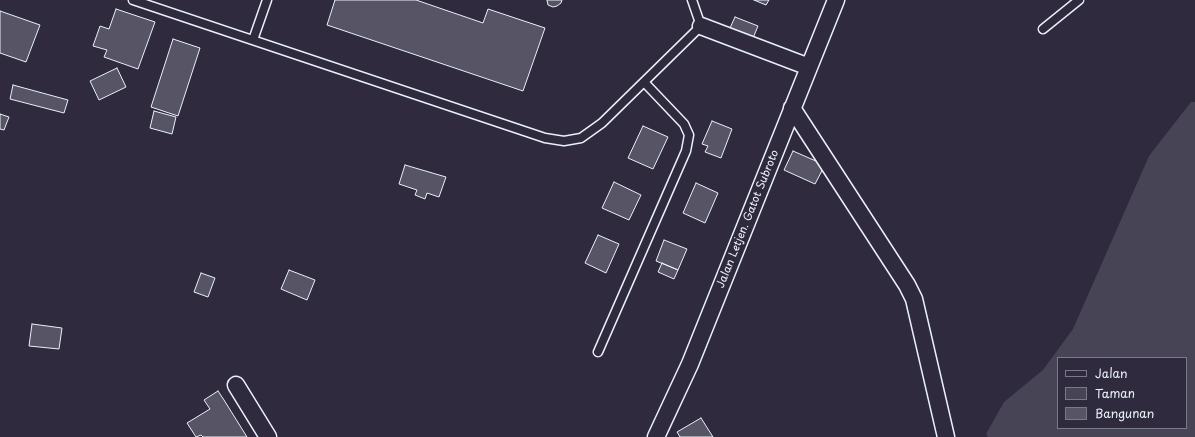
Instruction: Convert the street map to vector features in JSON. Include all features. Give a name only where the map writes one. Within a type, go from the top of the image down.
[{"type":"street","name":"Jalan Letjen. Gatot Subroto","points":[[656,437],[690,364],[836,0]]},
{"type":"street","points":[[701,26],[810,67]]},
{"type":"street","points":[[792,108],[907,285],[914,299],[946,437]]},
{"type":"street","points":[[236,385],[268,437]]},
{"type":"lane","points":[[133,0],[545,138],[564,141],[581,138],[602,123],[701,26],[692,0]]},
{"type":"lane","points":[[253,40],[267,0]]},
{"type":"lane","points":[[1043,29],[1079,0]]},
{"type":"lane","points":[[598,352],[686,151],[689,135],[684,124],[644,82]]},
{"type":"green space","points":[[1191,102],[1195,102],[1195,437],[988,437],[986,434],[1004,402],[1043,370],[1073,329],[1149,156]]},
{"type":"building","points":[[335,0],[416,0],[483,23],[488,9],[545,28],[523,91],[327,25]]},
{"type":"building","points":[[547,0],[562,0],[561,3],[553,7],[548,5]]},
{"type":"building","points":[[754,0],[769,0],[766,5]]},
{"type":"building","points":[[116,9],[155,22],[138,69],[104,57],[107,50],[93,46],[100,26],[109,29]]},
{"type":"building","points":[[0,11],[40,25],[26,62],[0,53]]},
{"type":"building","points":[[735,17],[758,26],[753,38],[730,28]]},
{"type":"building","points":[[173,39],[200,48],[178,116],[151,107]]},
{"type":"building","points":[[117,68],[126,87],[99,100],[90,81]]},
{"type":"building","points":[[13,85],[68,100],[64,113],[10,99]]},
{"type":"building","points":[[154,111],[176,117],[172,134],[150,128]]},
{"type":"building","points":[[0,114],[9,117],[4,130],[0,129]]},
{"type":"building","points":[[712,121],[732,129],[721,158],[705,152],[708,146],[702,144]]},
{"type":"building","points":[[643,126],[668,137],[653,169],[628,158]]},
{"type":"building","points":[[793,151],[825,165],[815,184],[784,170]]},
{"type":"building","points":[[405,165],[446,177],[439,197],[427,193],[425,199],[415,195],[417,190],[399,184]]},
{"type":"building","points":[[614,182],[641,195],[629,220],[602,208]]},
{"type":"building","points":[[696,183],[718,193],[705,223],[683,213]]},
{"type":"building","points":[[598,235],[619,244],[606,273],[585,263]]},
{"type":"building","points":[[664,240],[687,249],[678,270],[656,261]]},
{"type":"building","points":[[662,263],[678,270],[674,279],[658,272]]},
{"type":"building","points":[[289,270],[315,280],[307,300],[281,289]]},
{"type":"building","points":[[201,273],[215,278],[208,297],[194,292]]},
{"type":"building","points":[[32,324],[62,328],[59,349],[29,346]]},
{"type":"building","points":[[218,391],[247,437],[203,437],[201,435],[196,437],[187,423],[210,409],[204,400]]},
{"type":"building","points":[[701,418],[713,437],[680,437],[677,432]]}]
